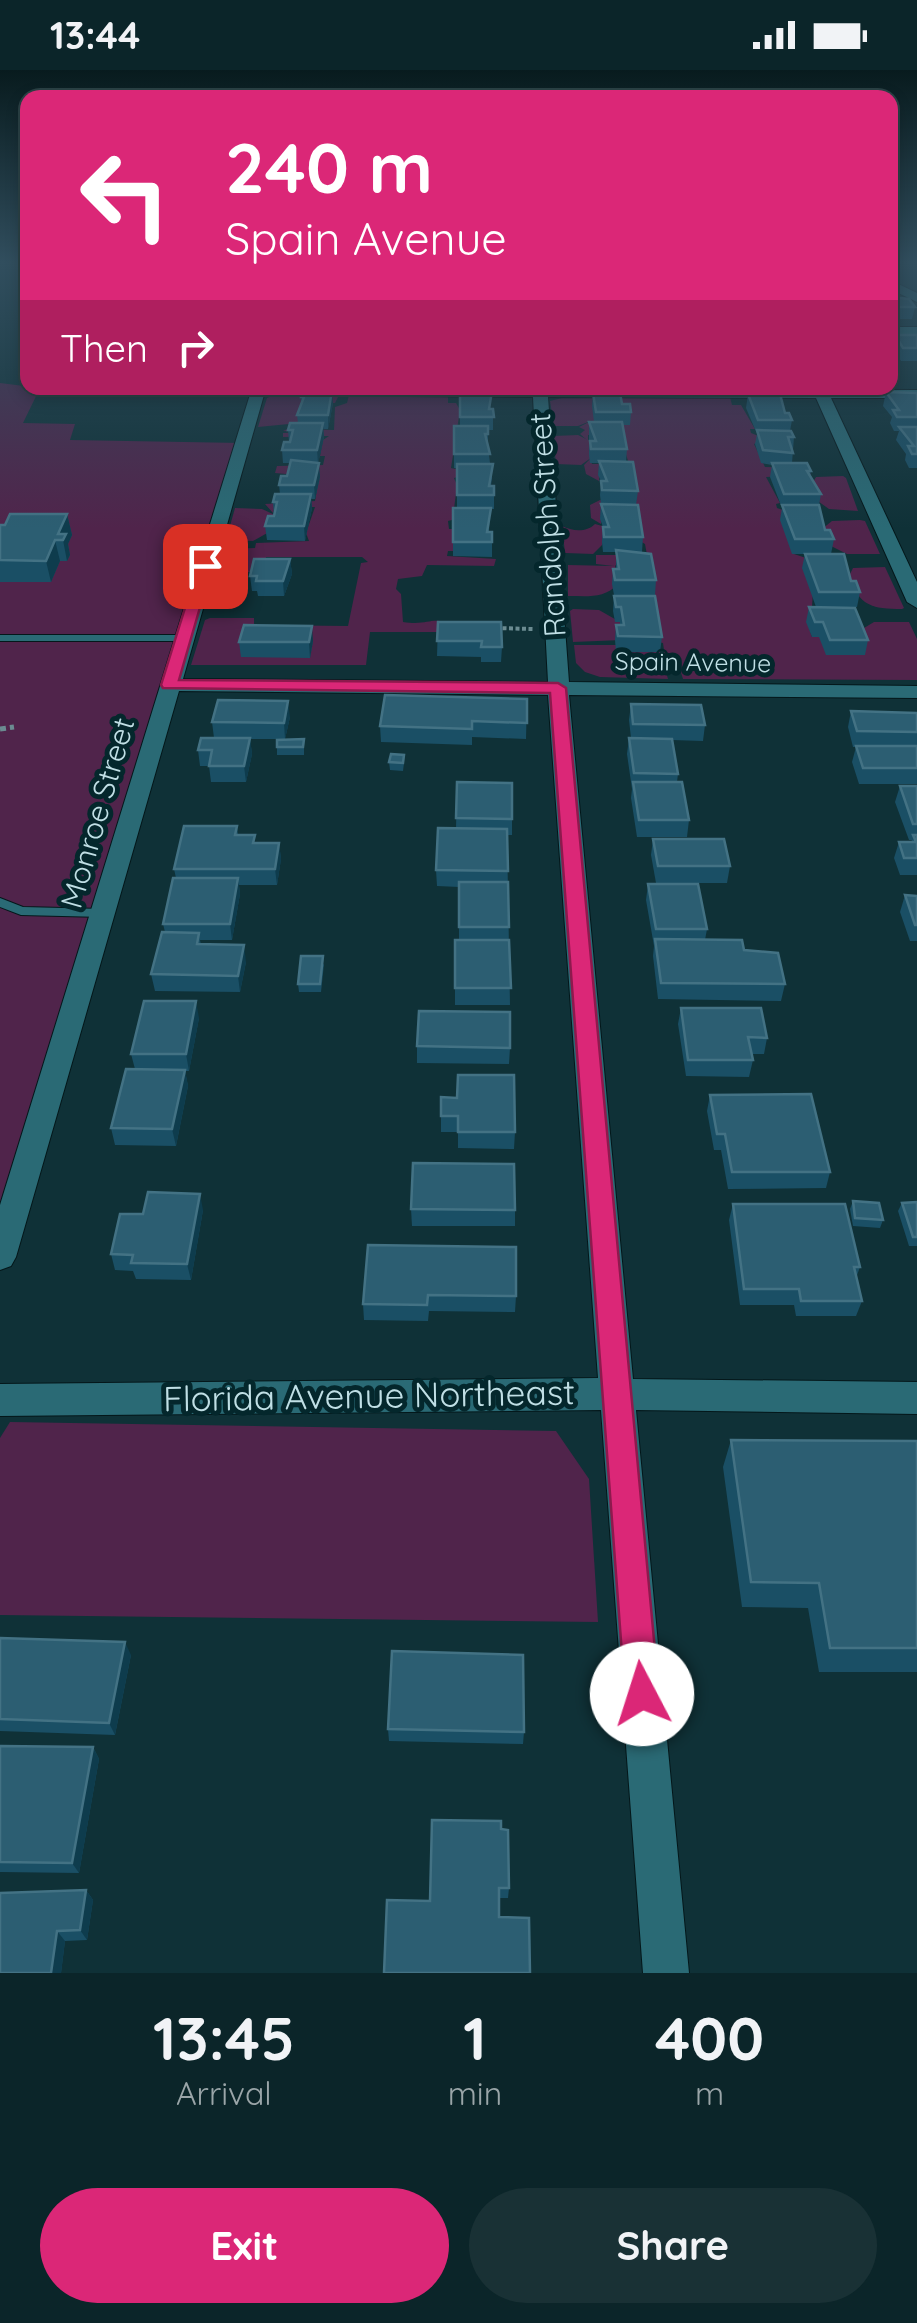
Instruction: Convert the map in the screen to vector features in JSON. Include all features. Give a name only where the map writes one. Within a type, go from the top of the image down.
[{"type":"street","name":"Monroe Street","points":[[0,1257],[256,395]]},
{"type":"street","name":"Randolph Street","points":[[540,395],[558,688],[666,1973]]},
{"type":"street","points":[[822,395],[917,602]]},
{"type":"street","name":"Spain Avenue","points":[[169,685],[917,692]]},
{"type":"street","name":"Florida Avenue Northeast","points":[[0,1400],[616,1394],[917,1398]]},
{"type":"lane","points":[[0,638],[183,638]]},
{"type":"lane","points":[[0,902],[21,910],[103,913]]},
{"type":"path","points":[[0,730],[14,726]]},
{"type":"shaded area","points":[[0,383],[20,386],[20,395],[37,395],[23,423],[75,424],[70,440],[242,443],[0,1257]]},
{"type":"shaded area","points":[[339,395],[335,403],[304,403],[299,423],[258,427],[267,398]]},
{"type":"shaded area","points":[[349,395],[448,396],[448,403],[456,403],[460,410],[451,468],[473,473],[454,478],[454,509],[467,516],[448,521],[449,529],[453,529],[453,551],[448,551],[447,556],[496,559],[494,566],[427,565],[422,576],[398,579],[396,589],[401,594],[403,622],[445,622],[463,632],[370,632],[366,665],[191,665],[205,620],[210,618],[254,618],[254,625],[348,626],[361,563],[368,562],[362,557],[266,557],[261,572],[217,572],[224,549],[309,541],[306,533],[315,507],[275,507],[273,513],[265,504],[315,501],[319,477],[275,473],[277,466],[323,465],[323,440],[329,436],[283,437],[283,433],[313,432],[283,431],[298,424],[297,429],[334,430],[335,407],[347,403]]},
{"type":"shaded area","points":[[570,396],[730,397],[732,405],[741,405],[755,429],[750,429],[751,433],[766,439],[754,444],[765,467],[808,468],[811,475],[766,477],[780,503],[777,508],[797,515],[794,554],[815,561],[812,607],[836,615],[807,622],[812,637],[859,631],[874,622],[909,622],[917,639],[917,680],[683,679],[676,657],[665,657],[663,643],[658,642],[654,617],[658,616],[652,595],[615,565],[618,584],[613,589],[595,596],[568,596],[568,565],[614,566],[596,564],[596,555],[647,555],[645,544],[601,519],[601,524],[591,518],[590,505],[600,500],[635,505],[599,475],[599,481],[586,474],[584,465],[590,459],[592,464],[629,464],[620,435],[588,435],[588,441],[580,434],[585,430],[579,427],[593,420],[578,426],[554,426],[550,401]]},
{"type":"shaded area","points":[[578,435],[594,443],[595,455],[581,465],[556,464],[553,436]]},
{"type":"shaded area","points":[[843,476],[858,511],[829,509],[815,499],[812,484],[816,477]]},
{"type":"shaded area","points":[[235,508],[262,509],[275,515],[269,532],[253,541],[226,540]]},
{"type":"shaded area","points":[[832,521],[865,521],[880,554],[847,554],[827,544],[822,529]]},
{"type":"shaded area","points":[[595,524],[606,527],[602,545],[593,554],[565,553],[562,526],[579,530]]},
{"type":"shaded area","points":[[885,567],[902,609],[868,604],[857,594],[849,576],[853,568]]},
{"type":"shaded area","points":[[573,609],[599,610],[620,622],[622,640],[573,642]]},
{"type":"shaded area","points":[[574,645],[616,645],[660,652],[668,679],[600,677],[585,672],[576,663]]},
{"type":"shaded area","points":[[10,1422],[556,1431],[589,1479],[598,1622],[0,1615],[0,1438]]},
{"type":"building","points":[[917,393],[917,417],[897,417],[893,410],[899,410],[888,395]]},
{"type":"building","points":[[331,395],[328,415],[297,415],[301,397]]},
{"type":"building","points":[[460,395],[491,395],[489,409],[493,409],[494,417],[460,417]]},
{"type":"building","points":[[593,395],[620,395],[622,404],[630,404],[631,412],[596,412]]},
{"type":"building","points":[[748,395],[780,395],[785,413],[792,420],[758,420]]},
{"type":"building","points":[[589,422],[622,422],[627,449],[591,449],[590,441],[596,441]]},
{"type":"building","points":[[290,423],[323,423],[317,450],[282,450],[284,442],[290,442]]},
{"type":"building","points":[[454,426],[488,426],[485,434],[490,454],[454,454]]},
{"type":"building","points":[[899,427],[917,427],[917,454],[912,454],[908,446],[914,446]]},
{"type":"building","points":[[757,430],[791,431],[794,437],[788,437],[793,453],[763,450]]},
{"type":"building","points":[[291,460],[319,463],[314,485],[279,485],[281,476],[287,476]]},
{"type":"building","points":[[599,461],[633,462],[638,491],[602,490],[601,481],[607,481]]},
{"type":"building","points":[[772,463],[807,463],[811,471],[807,471],[821,494],[784,494]]},
{"type":"building","points":[[457,464],[493,464],[489,486],[494,486],[494,495],[457,495]]},
{"type":"building","points":[[275,494],[311,494],[304,526],[265,526],[268,516],[274,516]]},
{"type":"building","points":[[601,504],[638,505],[643,537],[604,537],[603,527],[609,527]]},
{"type":"building","points":[[782,505],[819,505],[825,530],[830,530],[834,539],[795,539]]},
{"type":"building","points":[[453,508],[491,508],[487,532],[492,532],[492,542],[453,542]]},
{"type":"building","points":[[10,514],[67,514],[58,534],[66,534],[63,540],[55,540],[46,561],[0,560],[0,525],[5,525]]},
{"type":"building","points":[[616,550],[651,554],[656,580],[615,580],[613,569],[619,569]]},
{"type":"building","points":[[805,554],[844,554],[851,581],[856,581],[860,592],[819,592]]},
{"type":"building","points":[[254,559],[290,559],[283,581],[256,581],[257,576],[250,576]]},
{"type":"building","points":[[614,596],[655,596],[662,637],[618,636],[616,625],[624,625],[621,607],[616,607]]},
{"type":"building","points":[[809,607],[855,608],[868,640],[830,640],[823,622],[815,622]]},
{"type":"building","points":[[438,622],[501,622],[502,647],[481,647],[482,641],[437,641]]},
{"type":"building","points":[[244,625],[312,626],[309,642],[239,642]]},
{"type":"building","points":[[385,695],[527,699],[527,723],[472,721],[472,729],[380,726]]},
{"type":"building","points":[[218,700],[288,701],[284,723],[212,722]]},
{"type":"building","points":[[631,704],[701,705],[705,725],[633,724]]},
{"type":"building","points":[[851,711],[917,713],[917,732],[857,731]]},
{"type":"building","points":[[201,738],[250,738],[244,766],[209,766],[212,750],[198,750]]},
{"type":"building","points":[[629,738],[672,739],[678,774],[634,773]]},
{"type":"building","points":[[304,739],[303,747],[277,747],[277,740]]},
{"type":"building","points":[[856,746],[917,746],[917,768],[863,768]]},
{"type":"building","points":[[391,754],[404,755],[403,763],[389,762]]},
{"type":"building","points":[[457,782],[512,783],[512,819],[456,818]]},
{"type":"building","points":[[633,782],[682,782],[689,820],[639,820]]},
{"type":"building","points":[[900,786],[917,786],[917,824],[913,824]]},
{"type":"building","points":[[184,826],[237,826],[235,835],[255,835],[253,843],[279,843],[275,869],[174,869]]},
{"type":"building","points":[[438,828],[507,829],[508,871],[436,870]]},
{"type":"building","points":[[913,835],[917,835],[917,858],[904,858],[899,842],[916,842]]},
{"type":"building","points":[[653,839],[724,839],[730,866],[658,866]]},
{"type":"building","points":[[173,878],[238,878],[230,924],[163,924]]},
{"type":"building","points":[[459,882],[508,882],[509,927],[459,927]]},
{"type":"building","points":[[648,884],[698,884],[707,929],[656,929]]},
{"type":"building","points":[[905,895],[917,896],[917,925],[915,925]]},
{"type":"building","points":[[162,932],[199,933],[197,944],[244,945],[238,976],[151,974]]},
{"type":"building","points":[[655,939],[742,940],[744,950],[778,953],[785,984],[661,983]]},
{"type":"building","points":[[455,940],[509,940],[511,988],[455,988]]},
{"type":"building","points":[[301,956],[323,956],[320,984],[298,984]]},
{"type":"building","points":[[144,1001],[196,1001],[186,1054],[131,1054]]},
{"type":"building","points":[[681,1008],[761,1008],[767,1038],[748,1037],[753,1060],[688,1060]]},
{"type":"building","points":[[419,1011],[510,1012],[510,1048],[417,1046]]},
{"type":"building","points":[[126,1069],[185,1070],[172,1129],[111,1128]]},
{"type":"building","points":[[458,1075],[514,1075],[515,1132],[458,1132],[458,1116],[441,1116],[441,1097],[457,1098]]},
{"type":"building","points":[[811,1094],[830,1172],[732,1172],[725,1134],[717,1134],[710,1095]]},
{"type":"building","points":[[413,1163],[514,1164],[515,1210],[411,1209]]},
{"type":"building","points":[[148,1192],[200,1194],[187,1264],[131,1263],[133,1255],[111,1254],[120,1214],[143,1214]]},
{"type":"building","points":[[853,1201],[879,1203],[883,1220],[855,1218]]},
{"type":"building","points":[[917,1202],[917,1237],[913,1237],[902,1203]]},
{"type":"building","points":[[733,1204],[845,1204],[860,1267],[854,1267],[862,1301],[801,1301],[799,1289],[744,1289]]},
{"type":"building","points":[[368,1245],[516,1247],[516,1296],[428,1295],[427,1305],[363,1304]]},
{"type":"building","points":[[731,1440],[917,1441],[917,1648],[830,1648],[819,1583],[751,1582]]},
{"type":"building","points":[[0,1638],[125,1642],[109,1723],[0,1719]]},
{"type":"building","points":[[392,1651],[523,1655],[524,1732],[388,1729]]},
{"type":"building","points":[[0,1746],[93,1747],[72,1863],[0,1862]]},
{"type":"building","points":[[432,1820],[501,1821],[501,1829],[508,1830],[509,1888],[499,1888],[499,1917],[529,1918],[530,1973],[384,1973],[387,1900],[430,1901]]},
{"type":"building","points":[[86,1890],[80,1930],[57,1931],[51,1973],[0,1973],[0,1893]]},
{"type":"route","points":[[205,566],[169,685],[558,688],[642,1694]]}]
